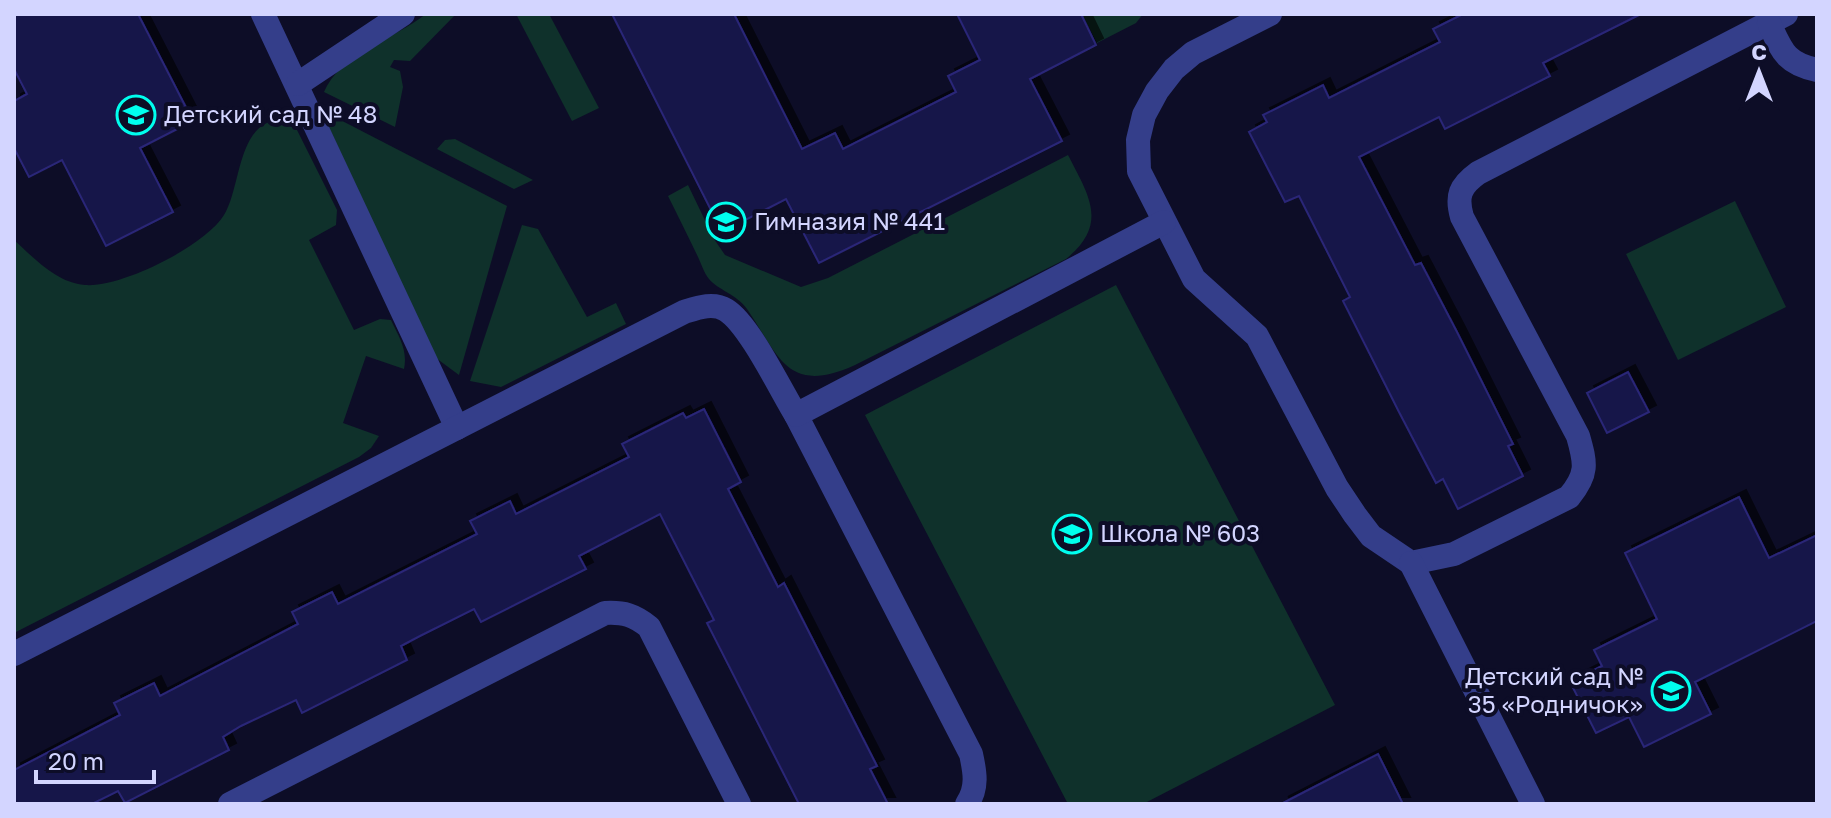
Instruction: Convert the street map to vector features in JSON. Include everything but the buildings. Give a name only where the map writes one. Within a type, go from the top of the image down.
[{"type":"lane","points":[[263,14],[457,428]]},
{"type":"lane","points":[[298,84],[403,14]]},
{"type":"lane","points":[[1270,14],[1203,48],[1174,69],[1144,115],[1138,140],[1139,171],[1194,279],[1257,336],[1337,488],[1355,515],[1371,536],[1411,563],[1533,804]]},
{"type":"lane","points":[[1411,563],[1454,554],[1569,497],[1582,481],[1585,460],[1578,436],[1462,217],[1457,200],[1463,183],[1777,18],[1783,51],[1790,61],[1817,70]]},
{"type":"lane","points":[[796,415],[1164,222]]},
{"type":"lane","points":[[14,654],[684,312],[705,305],[724,308],[741,323],[796,415],[971,754],[976,775],[972,796],[967,804]]},
{"type":"lane","points":[[230,804],[605,613],[622,612],[637,617],[649,627],[739,804]]},
{"type":"green space","points":[[426,14],[456,14],[410,61],[394,60],[390,67],[400,71],[403,87],[395,127],[324,92],[342,67],[355,57]]},
{"type":"green space","points":[[516,14],[549,14],[599,108],[572,121]]},
{"type":"green space","points":[[1082,14],[1143,14],[1136,23],[1097,43]]},
{"type":"green space","points":[[321,110],[507,206],[459,375],[436,358]]},
{"type":"green space","points":[[278,120],[295,126],[337,210],[336,225],[309,240],[354,330],[380,319],[391,320],[402,344],[404,369],[366,356],[343,423],[379,436],[371,448],[359,457],[14,633],[14,240],[46,268],[65,280],[85,285],[119,280],[161,263],[199,239],[224,215],[247,145],[265,124]]},
{"type":"green space","points":[[455,139],[533,180],[514,189],[437,149],[445,140]]},
{"type":"green space","points":[[1068,155],[1088,197],[1091,222],[1079,246],[1066,259],[855,365],[814,376],[799,373],[777,356],[743,304],[709,279],[668,196],[688,185],[725,255],[801,287],[828,278]]},
{"type":"green space","points":[[1735,201],[1786,307],[1678,360],[1626,254]]},
{"type":"green space","points":[[522,225],[538,229],[587,317],[616,303],[626,324],[501,387],[470,381]]},
{"type":"green space","name":"Школа № 603","points":[[1116,285],[1335,705],[1143,804],[1068,804],[865,415]]},
{"type":"place","name":"Детский сад № 48","points":[[136,115]]},
{"type":"place","name":"Гимназия № 441","points":[[726,222]]},
{"type":"place","name":"Школа № 603","points":[[1072,534]]},
{"type":"place","name":"Детский сад № 35 «Родничок»","points":[[1671,691]]}]
